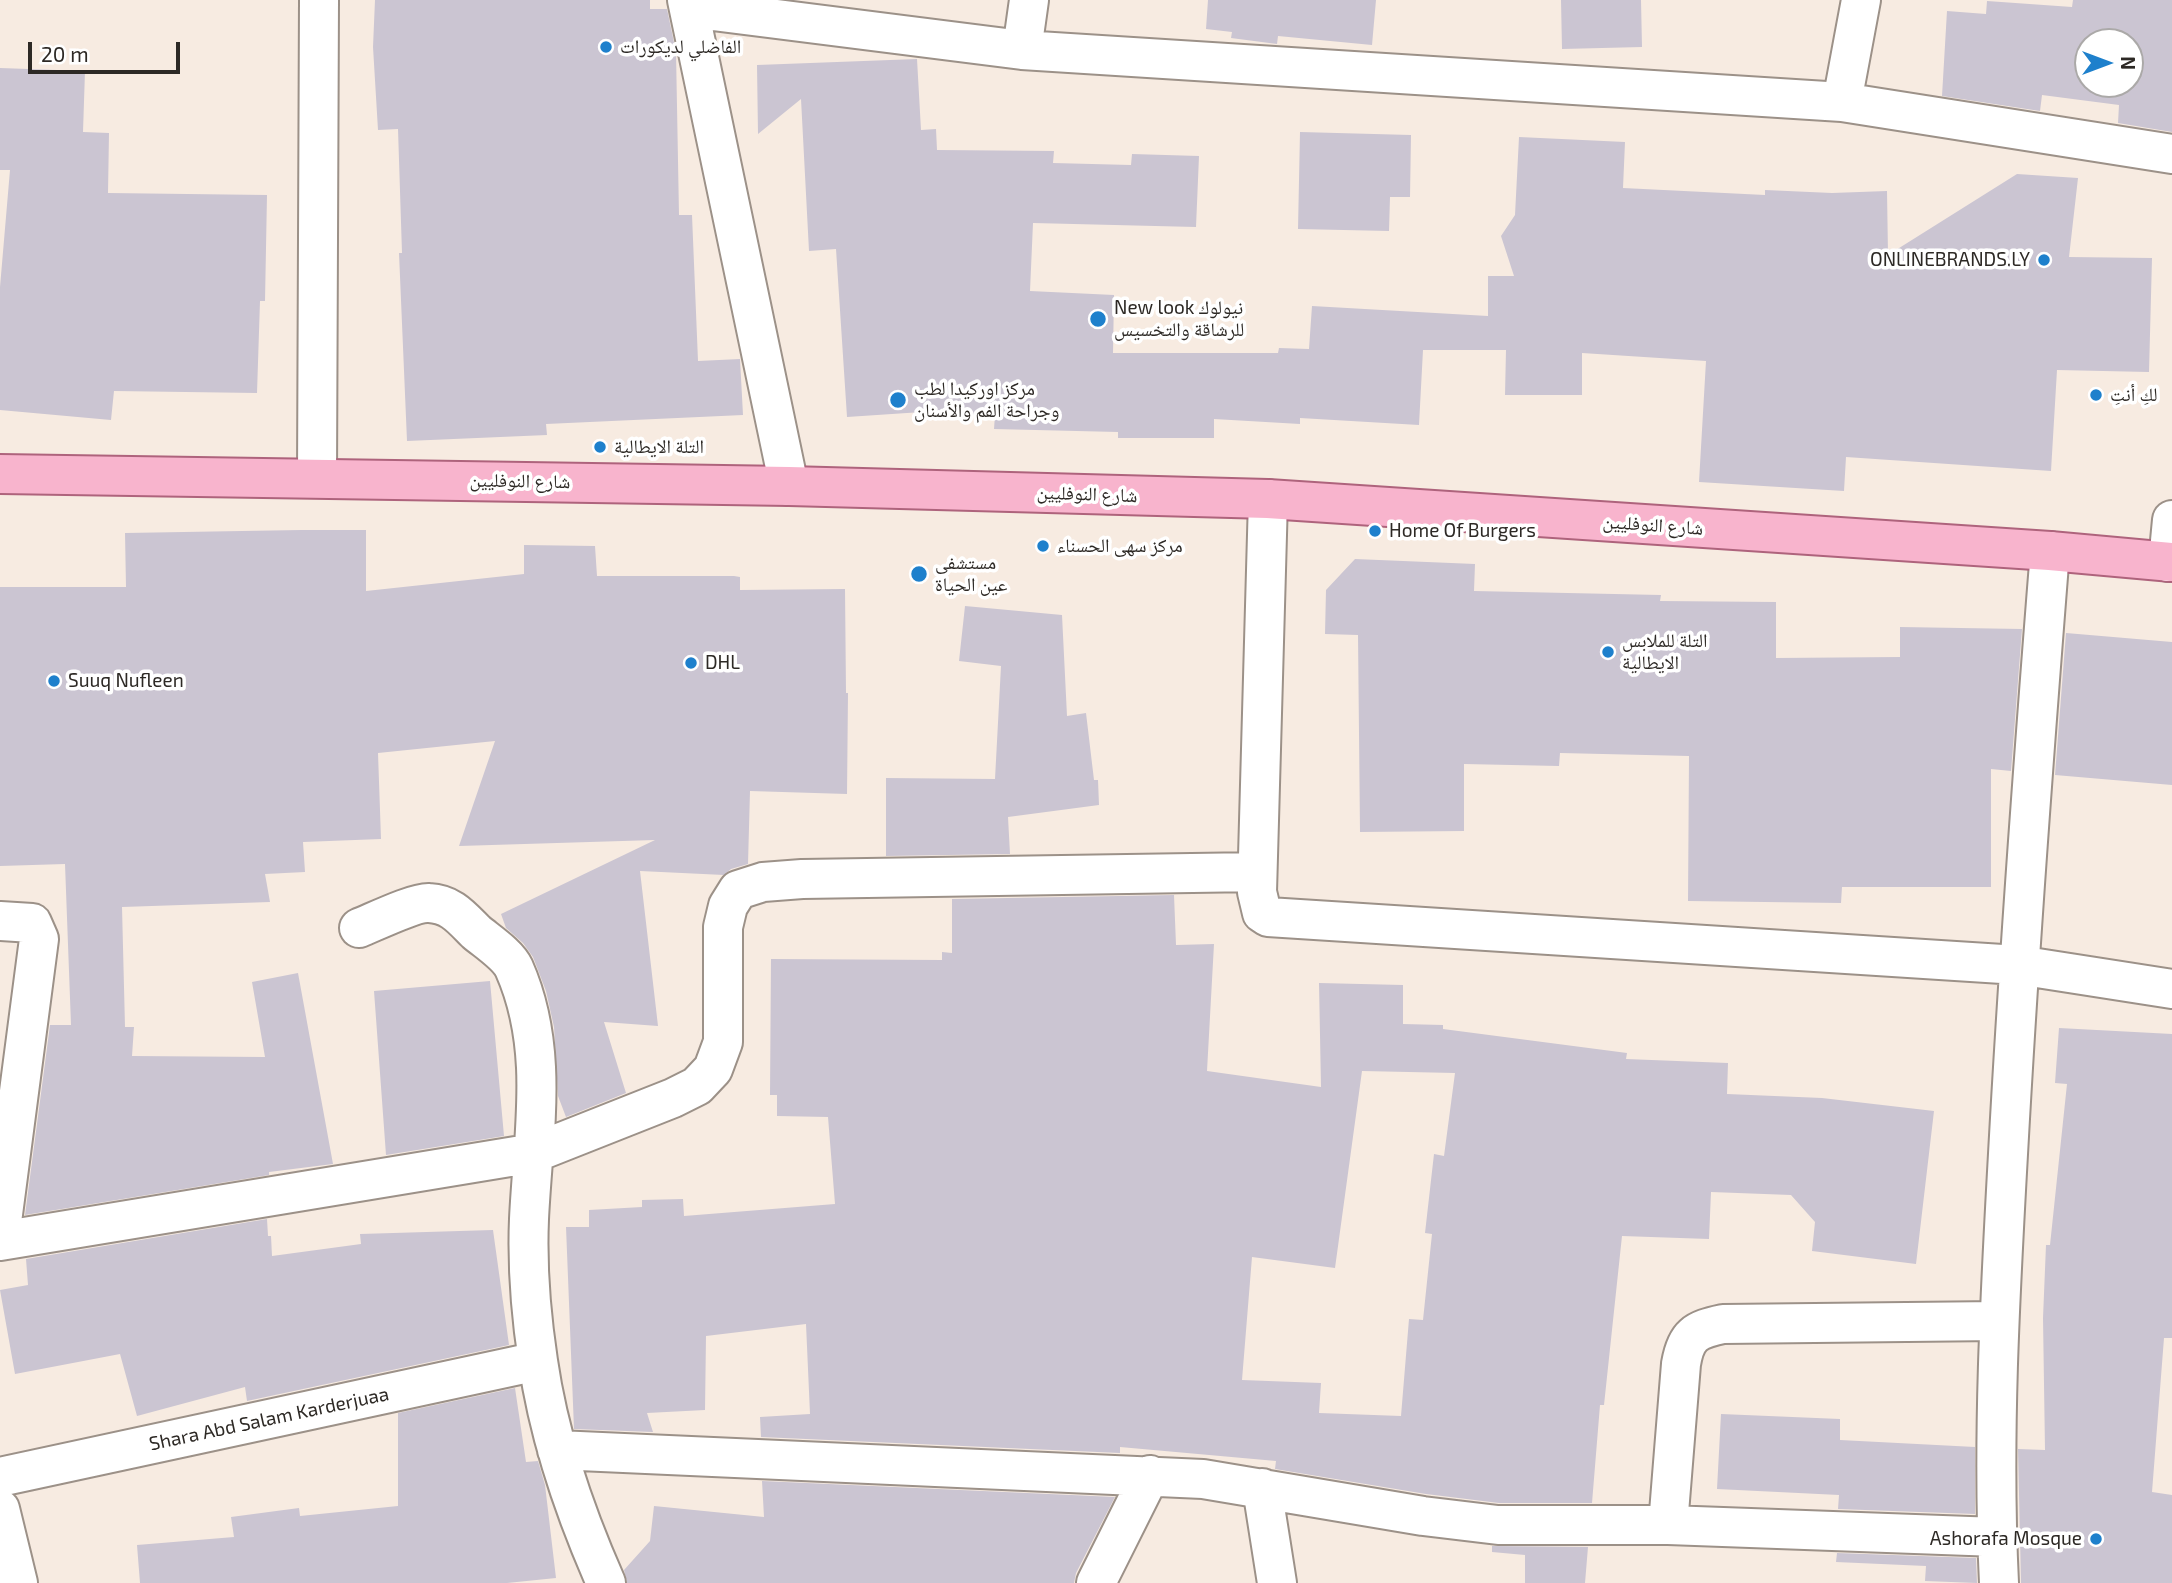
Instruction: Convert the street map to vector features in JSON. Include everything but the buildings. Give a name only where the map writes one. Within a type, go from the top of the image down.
[{"type":"main road","name":"شارع النوفليين","points":[[0,474],[789,486],[1268,499],[2050,551],[2170,562]]},
{"type":"street","points":[[317,478],[318,0]]},
{"type":"street","points":[[1022,50],[1029,0]]},
{"type":"street","points":[[1842,102],[1861,0]]},
{"type":"street","points":[[789,486],[688,4],[1022,50],[1842,102],[2172,154]]},
{"type":"street","points":[[1268,499],[1257,872],[1259,903],[1262,913],[1268,917],[2018,965],[2172,989]]},
{"type":"street","points":[[2170,562],[2172,520]]},
{"type":"street","points":[[1999,1583],[1998,1321],[2018,965],[2050,551]]},
{"type":"street","points":[[0,921],[32,923],[39,939],[0,1239],[534,1153],[673,1098],[697,1086],[713,1069],[723,1042],[723,927],[728,906],[738,890],[763,881],[1257,872]]},
{"type":"street","points":[[359,928],[426,902],[449,906],[513,965],[531,1018],[538,1078],[538,1116],[529,1220],[529,1267],[538,1361],[557,1450],[606,1583]]},
{"type":"street","points":[[1668,1525],[1681,1364],[1684,1349],[1691,1336],[1706,1328],[1723,1324],[1998,1321]]},
{"type":"street","name":"Shara Abd Salam Karderjuaa","points":[[0,1477],[538,1361]]},
{"type":"street","points":[[557,1450],[1203,1479],[1423,1516],[1498,1525],[1668,1525],[1997,1537]]},
{"type":"street","points":[[1096,1583],[1150,1475]]},
{"type":"street","points":[[1262,1488],[1277,1583]]},
{"type":"street","points":[[0,1509],[18,1583]]},
{"type":"place","name":"الفاضلي لديكورات","points":[[606,47]]},
{"type":"place","name":"ONLINEBRANDS.LY","points":[[2044,260]]},
{"type":"place","name":"New look نيولوك للرشاقة والتخسيس","points":[[1098,319]]},
{"type":"place","name":"لكِ أنتِ","points":[[2096,395]]},
{"type":"place","name":"مركز اوركيدا لطب وجراحة الفم والأسنان","points":[[898,400]]},
{"type":"place","name":"التلة الايطالية","points":[[600,447]]},
{"type":"place","name":"Home Of Burgers","points":[[1375,531]]},
{"type":"place","name":"مركز سهى الحسناء","points":[[1043,546]]},
{"type":"place","name":"مستشفى عين الحياة","points":[[919,574]]},
{"type":"place","name":"التلة للملابس الايطالية","points":[[1608,652]]},
{"type":"place","name":"DHL","points":[[691,663]]},
{"type":"place","name":"Suuq Nufleen","points":[[54,681]]},
{"type":"place","name":"Ashorafa Mosque","points":[[2096,1539]]}]
